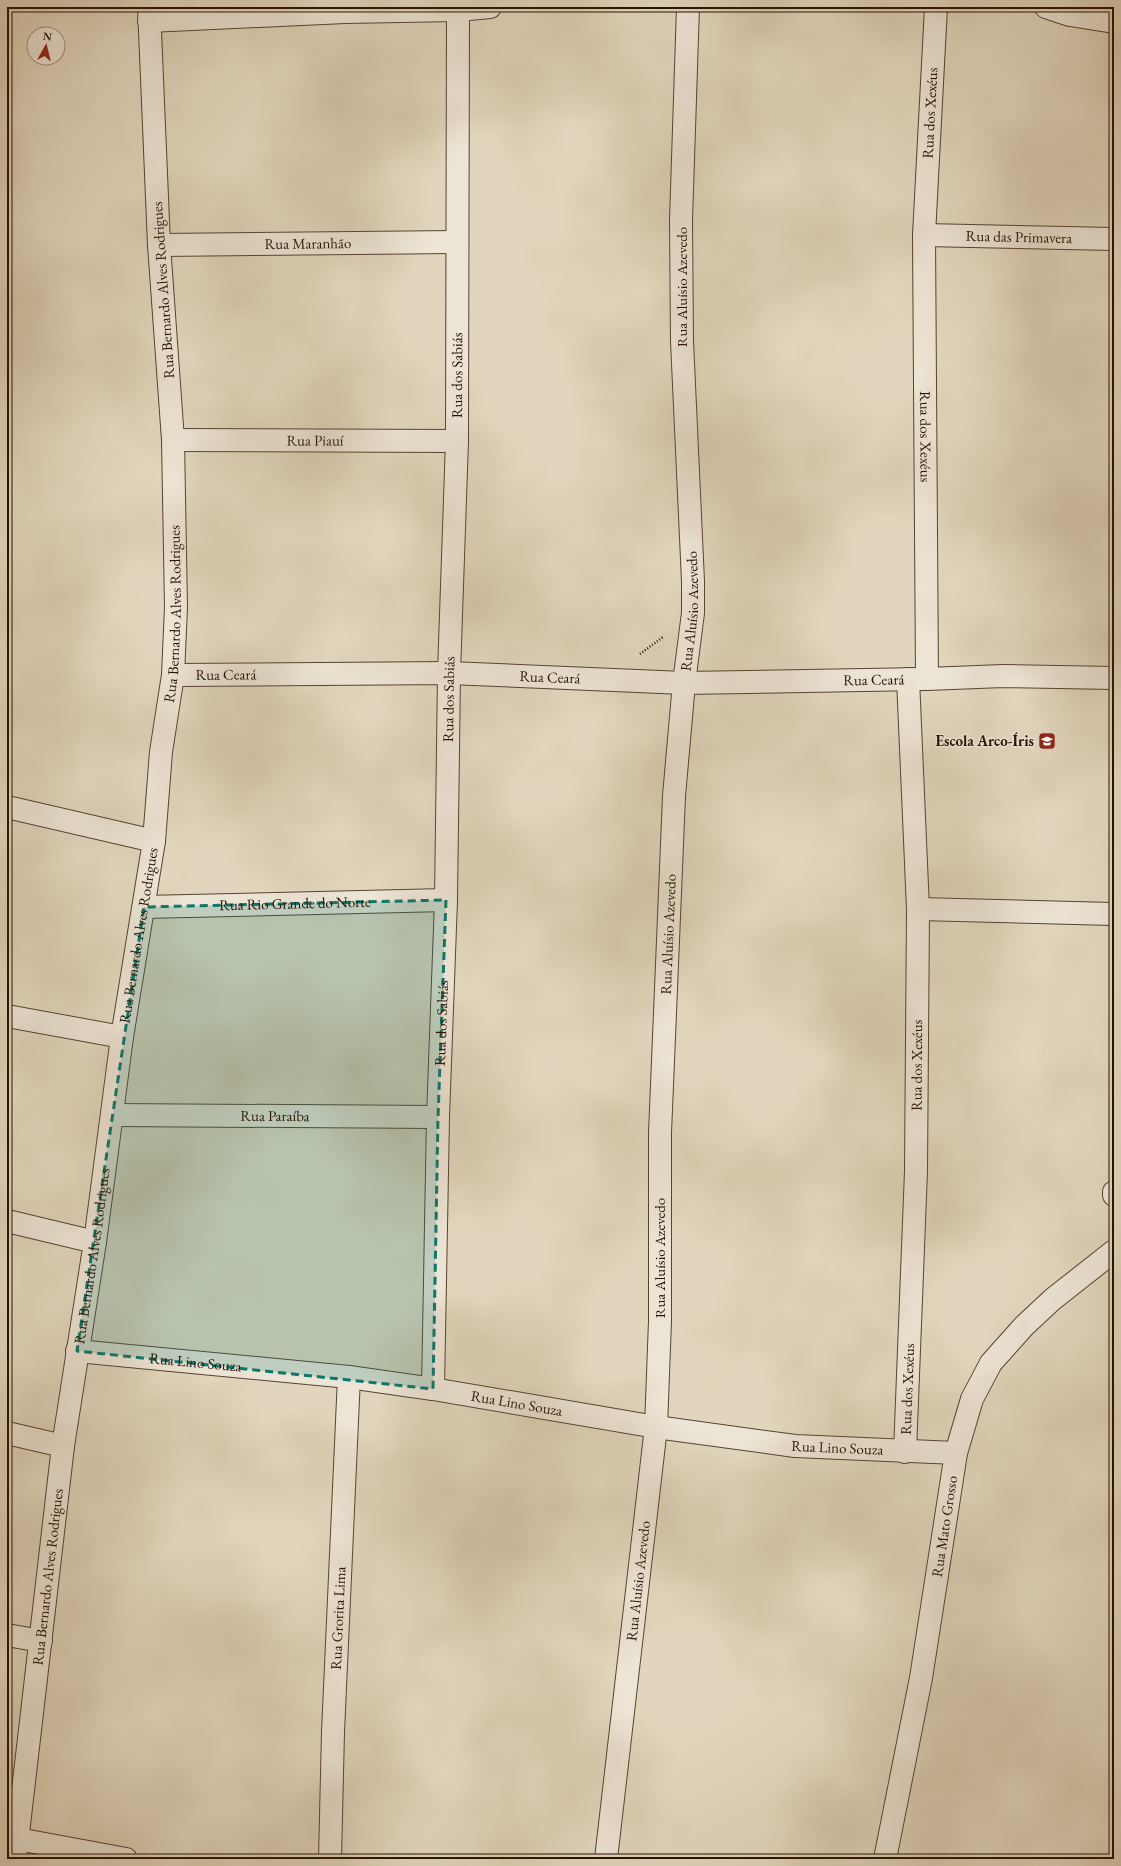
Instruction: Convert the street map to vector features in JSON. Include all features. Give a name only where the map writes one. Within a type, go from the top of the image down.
[{"type":"street","points":[[149,14],[345,10],[458,10],[490,7]]},
{"type":"street","name":"Rua Aluísio Azevedo","points":[[606,1859],[656,1427],[660,1321],[660,1133],[674,796],[684,683],[693,613],[694,581],[682,341],[681,220],[688,7]]},
{"type":"street","name":"Rua dos Xexéus","points":[[904,1452],[916,1171],[918,679],[924,235],[936,7]]},
{"type":"street","points":[[1046,7],[1070,15],[1114,22]]},
{"type":"street","name":"Rua dos Sabiás","points":[[433,1389],[438,1117],[446,900],[449,673],[457,441],[456,242],[458,10]]},
{"type":"street","name":"Rua Bernardo Alves Rodrigues","points":[[14,1845],[41,1641],[63,1446],[94,1242],[122,1038],[154,841],[161,752],[173,675],[176,607],[173,440],[159,244],[149,14]]},
{"type":"street","name":"Rua das Primavera","points":[[924,235],[1114,239]]},
{"type":"street","name":"Rua Maranhão","points":[[159,244],[456,242]]},
{"type":"street","name":"Rua Piauí","points":[[173,440],[457,441]]},
{"type":"street","name":"Rua Ceará","points":[[173,675],[449,673],[684,683],[918,679]]},
{"type":"street","points":[[918,679],[1003,676],[1114,678]]},
{"type":"street","points":[[7,807],[154,841]]},
{"type":"street","name":"Rua Rio Grande do Norte","points":[[144,907],[446,900]]},
{"type":"street","points":[[918,909],[1114,914]]},
{"type":"street","points":[[7,1016],[122,1038]]},
{"type":"street","name":"Rua Paraíba","points":[[112,1114],[438,1117]]},
{"type":"street","points":[[7,1221],[94,1242]]},
{"type":"street","name":"Rua Mato Grosso","points":[[885,1859],[921,1678],[956,1453],[972,1399],[991,1363],[1024,1326],[1053,1299],[1114,1251]]},
{"type":"street","name":"Rua Lino Souza","points":[[77,1351],[349,1377],[433,1389],[656,1427],[795,1446],[904,1452],[956,1453]]},
{"type":"street","name":"Rua Grorita Lima","points":[[330,1859],[333,1724],[349,1377]]},
{"type":"street","points":[[7,1433],[63,1446]]},
{"type":"street","points":[[7,1635],[41,1641]]},
{"type":"street","points":[[14,1845],[126,1859]]},
{"type":"path","points":[[608,679],[693,613]]},
{"type":"highlighted area","points":[[446,900],[438,1117],[433,1389],[77,1351],[144,907]]},
{"type":"place","name":"Escola Arco-Íris","points":[[1047,741]]}]
